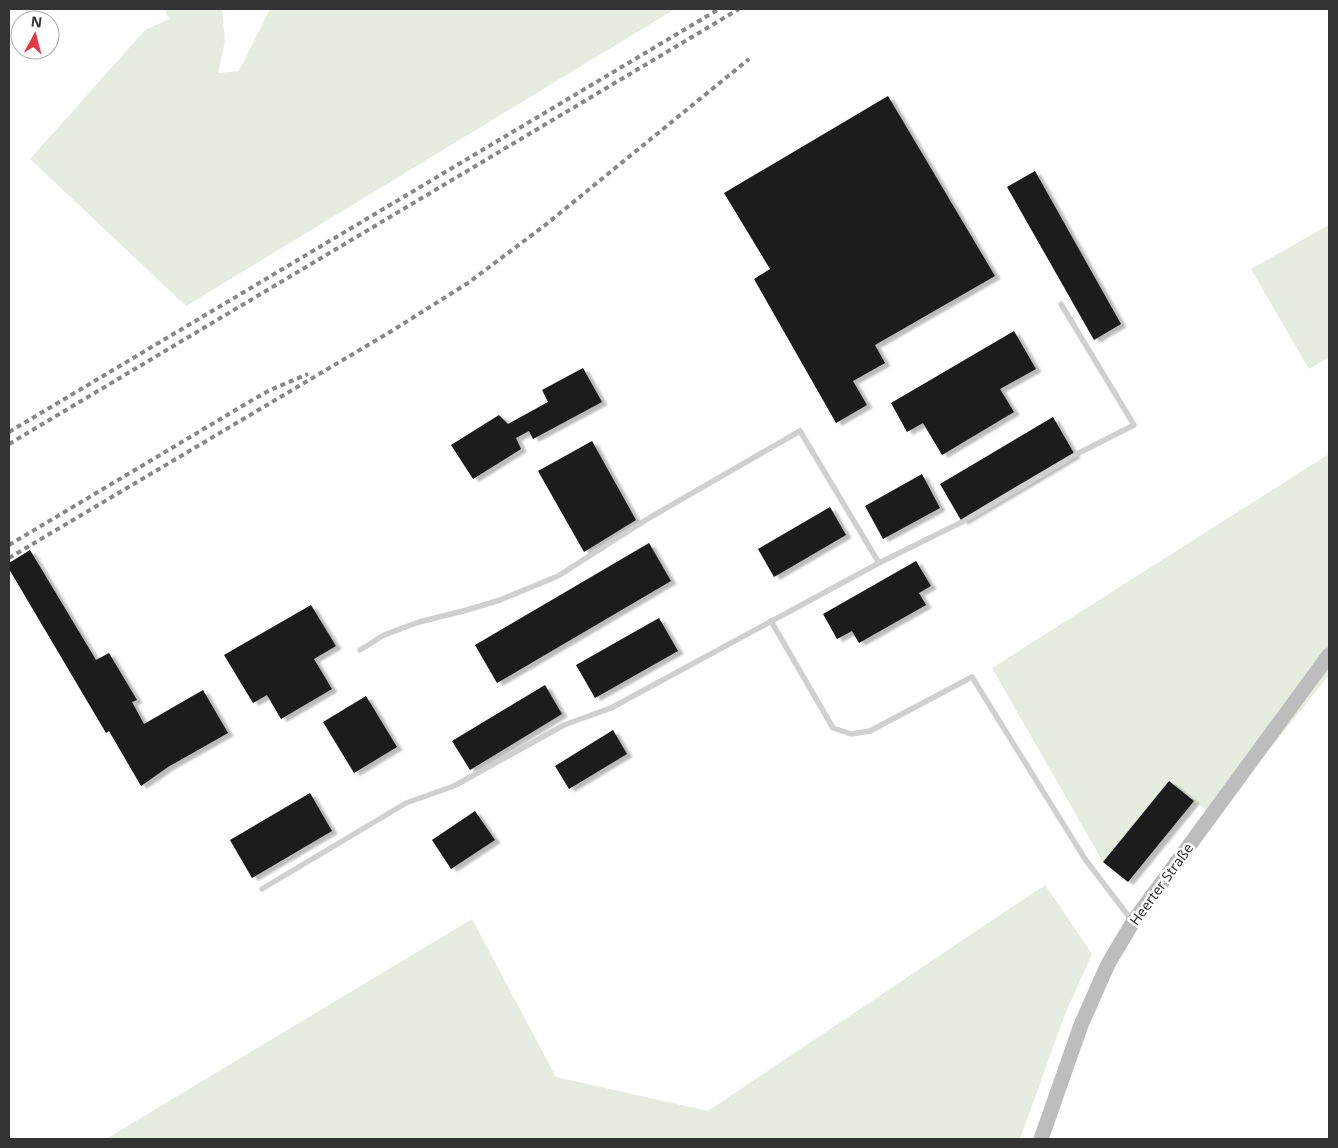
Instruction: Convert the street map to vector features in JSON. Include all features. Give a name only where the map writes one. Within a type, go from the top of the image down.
[{"type":"main road","name":"Heerter Straße","points":[[1041,1139],[1081,1025],[1108,964],[1132,922],[1329,655]]},
{"type":"lane","points":[[262,890],[406,803],[454,786],[564,725],[611,708],[880,563],[962,522],[1075,455],[1134,425],[1061,304]]},
{"type":"lane","points":[[360,650],[384,635],[419,622],[500,600],[558,576],[648,518],[800,431],[880,563]]},
{"type":"lane","points":[[771,621],[833,728],[851,734],[870,731],[972,677],[1085,859],[1132,922]]},
{"type":"shaded area","points":[[165,9],[222,9],[225,41],[218,73],[239,71],[270,9],[675,9],[186,306],[30,159],[145,30],[169,19]]},
{"type":"shaded area","points":[[1329,225],[1329,357],[1309,369],[1251,269]]},
{"type":"shaded area","points":[[1329,454],[1329,675],[1250,773],[1218,819],[1169,781],[1103,862],[992,668]]},
{"type":"shaded area","points":[[1045,885],[1092,954],[1065,1014],[1020,1139],[106,1139],[472,919],[556,1077],[708,1111]]},
{"type":"building","points":[[888,96],[995,276],[875,345],[885,363],[853,381],[867,405],[836,423],[754,279],[770,269],[724,193]]},
{"type":"building","points":[[1035,171],[1121,324],[1094,340],[1007,187]]},
{"type":"building","points":[[1014,331],[1036,369],[1000,389],[1014,412],[942,455],[923,423],[907,432],[891,403]]},
{"type":"building","points":[[583,368],[602,402],[533,439],[529,431],[516,438],[521,449],[473,479],[451,445],[499,415],[508,424],[548,402],[542,390]]},
{"type":"building","points":[[1053,417],[1075,455],[962,522],[940,484]]},
{"type":"building","points":[[592,441],[636,520],[584,552],[538,471]]},
{"type":"building","points":[[922,474],[940,508],[883,539],[865,506]]},
{"type":"building","points":[[830,507],[846,535],[774,577],[758,549]]},
{"type":"building","points":[[649,543],[671,581],[497,683],[475,645]]},
{"type":"building","points":[[30,550],[96,660],[109,653],[137,700],[132,702],[144,724],[203,690],[228,733],[168,767],[141,786],[109,731],[106,733],[9,569],[9,563]]},
{"type":"building","points":[[916,561],[931,586],[919,593],[926,605],[859,643],[852,631],[837,639],[823,614]]},
{"type":"building","points":[[311,605],[336,646],[314,659],[332,689],[281,719],[267,695],[253,703],[224,655]]},
{"type":"building","points":[[659,618],[678,651],[595,698],[576,665]]},
{"type":"building","points":[[545,685],[562,714],[470,770],[452,741]]},
{"type":"building","points":[[366,696],[397,747],[354,773],[323,722]]},
{"type":"building","points":[[613,730],[627,754],[569,789],[555,766]]},
{"type":"building","points":[[1169,781],[1194,801],[1128,882],[1103,862]]},
{"type":"building","points":[[310,793],[332,831],[252,878],[230,840]]},
{"type":"building","points":[[475,811],[495,840],[451,869],[432,840]]},
{"type":"railway","points":[[9,432],[719,9]]},
{"type":"railway","points":[[9,444],[739,9]]},
{"type":"railway","points":[[9,558],[390,332],[468,283],[544,226],[749,59]]},
{"type":"railway","points":[[9,545],[254,399],[308,374]]}]
